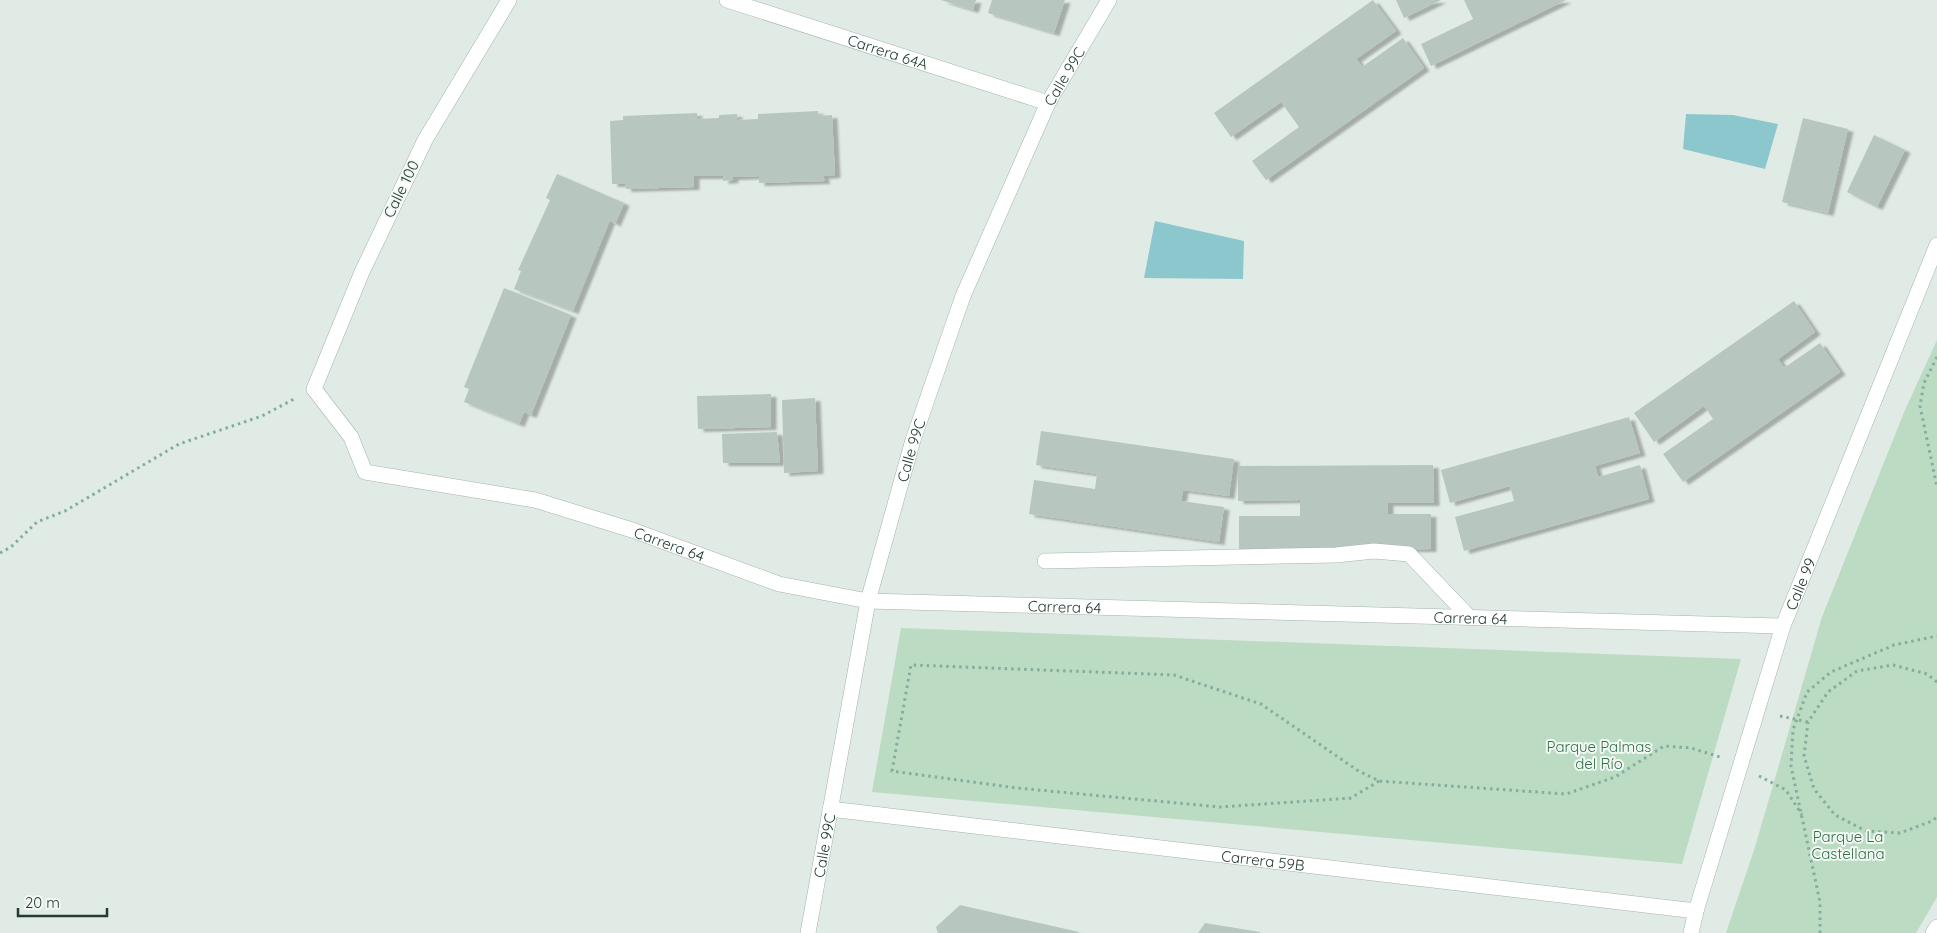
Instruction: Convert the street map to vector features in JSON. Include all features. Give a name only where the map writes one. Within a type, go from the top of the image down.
[{"type":"street","name":"Calle 100","points":[[314,388],[362,272],[425,140],[509,0]]},
{"type":"street","name":"Carrera 64A","points":[[727,0],[1048,103]]},
{"type":"street","name":"Calle 99C","points":[[808,933],[868,601],[913,440],[963,296],[1048,103],[1108,0]]},
{"type":"street","name":"Calle 99","points":[[1691,933],[1696,911],[1783,626],[1937,245]]},
{"type":"street","name":"Carrera 64","points":[[314,388],[350,437],[365,472],[534,500],[632,530],[779,584],[868,601],[1783,626]]},
{"type":"street","points":[[1045,561],[1336,555],[1374,551],[1409,554],[1470,618]]},
{"type":"street","name":"Carrera 59B","points":[[830,809],[1696,911]]},
{"type":"street","points":[[1933,933],[1937,927]]},
{"type":"path","points":[[1937,357],[1924,383],[1920,406],[1937,487]]},
{"type":"path","points":[[0,552],[10,547],[37,522],[66,511],[179,444],[262,416],[314,388]]},
{"type":"path","points":[[1820,933],[1820,902],[1791,766],[1792,730],[1807,692],[1831,672],[1894,645],[1937,636]]},
{"type":"path","points":[[1379,781],[1351,798],[1220,806],[1017,788],[892,771],[911,665],[1174,675],[1261,704],[1357,770],[1379,781],[1566,794],[1615,777],[1664,746],[1691,748],[1741,766],[1786,790],[1802,815]]},
{"type":"path","points":[[1937,682],[1927,674],[1893,665],[1857,672],[1828,692],[1808,722],[1804,756],[1814,789],[1835,815],[1866,830],[1900,833],[1932,821],[1937,817]]},
{"type":"path","points":[[1757,709],[1808,722]]},
{"type":"green space","name":"Parque La Castellana","points":[[1937,340],[1937,897],[1916,933],[1726,933],[1755,847],[1822,617],[1905,410]]},
{"type":"green space","name":"Parque Palmas del Río","points":[[901,628],[1741,659],[1682,864],[872,792]]},
{"type":"water","points":[[1686,114],[1733,115],[1778,124],[1765,169],[1683,149]]},
{"type":"water","points":[[1155,221],[1244,241],[1243,279],[1144,278]]},
{"type":"building","points":[[941,0],[976,0],[973,10]]},
{"type":"building","points":[[992,0],[1065,0],[1054,33],[988,13]]},
{"type":"building","points":[[1373,0],[1396,31],[1356,59],[1362,67],[1403,38],[1424,68],[1266,180],[1252,161],[1299,127],[1281,102],[1231,137],[1214,113]]},
{"type":"building","points":[[1396,0],[1441,0],[1404,18]]},
{"type":"building","points":[[1464,0],[1566,0],[1431,66],[1421,44],[1473,19]]},
{"type":"building","points":[[818,111],[818,116],[832,115],[835,175],[823,176],[825,181],[759,183],[759,176],[733,177],[733,180],[723,181],[723,176],[694,176],[694,187],[626,189],[625,184],[612,184],[610,121],[623,120],[623,116],[697,113],[697,119],[719,118],[719,115],[737,114],[737,120],[758,119],[758,114]]},
{"type":"building","points":[[1803,118],[1848,129],[1828,213],[1782,202]]},
{"type":"building","points":[[1874,135],[1905,150],[1877,207],[1847,192]]},
{"type":"building","points":[[557,174],[624,203],[615,224],[610,220],[573,311],[514,289],[521,271],[518,270],[550,200],[546,198]]},
{"type":"building","points":[[504,288],[571,315],[531,415],[524,412],[519,424],[464,402],[469,389],[464,387]]},
{"type":"building","points":[[1794,301],[1815,332],[1778,359],[1784,368],[1820,343],[1840,372],[1683,482],[1663,454],[1713,419],[1704,406],[1654,442],[1634,413]]},
{"type":"building","points":[[771,394],[771,427],[698,429],[697,396]]},
{"type":"building","points":[[815,398],[818,471],[784,473],[782,400]]},
{"type":"building","points":[[1629,417],[1640,453],[1595,466],[1598,477],[1640,465],[1649,499],[1464,551],[1455,517],[1514,501],[1510,486],[1450,503],[1441,470]]},
{"type":"building","points":[[1041,431],[1234,459],[1229,496],[1183,490],[1181,501],[1224,507],[1219,542],[1029,514],[1034,480],[1095,489],[1097,474],[1036,465]]},
{"type":"building","points":[[777,432],[780,463],[723,463],[722,434]]},
{"type":"building","points":[[1433,465],[1434,503],[1388,503],[1388,514],[1431,514],[1431,549],[1239,551],[1239,516],[1300,516],[1300,500],[1238,501],[1238,466]]},
{"type":"building","points":[[960,905],[1079,932],[938,933],[936,927]]},
{"type":"building","points":[[1205,923],[1260,932],[1260,933],[1198,933]]}]
